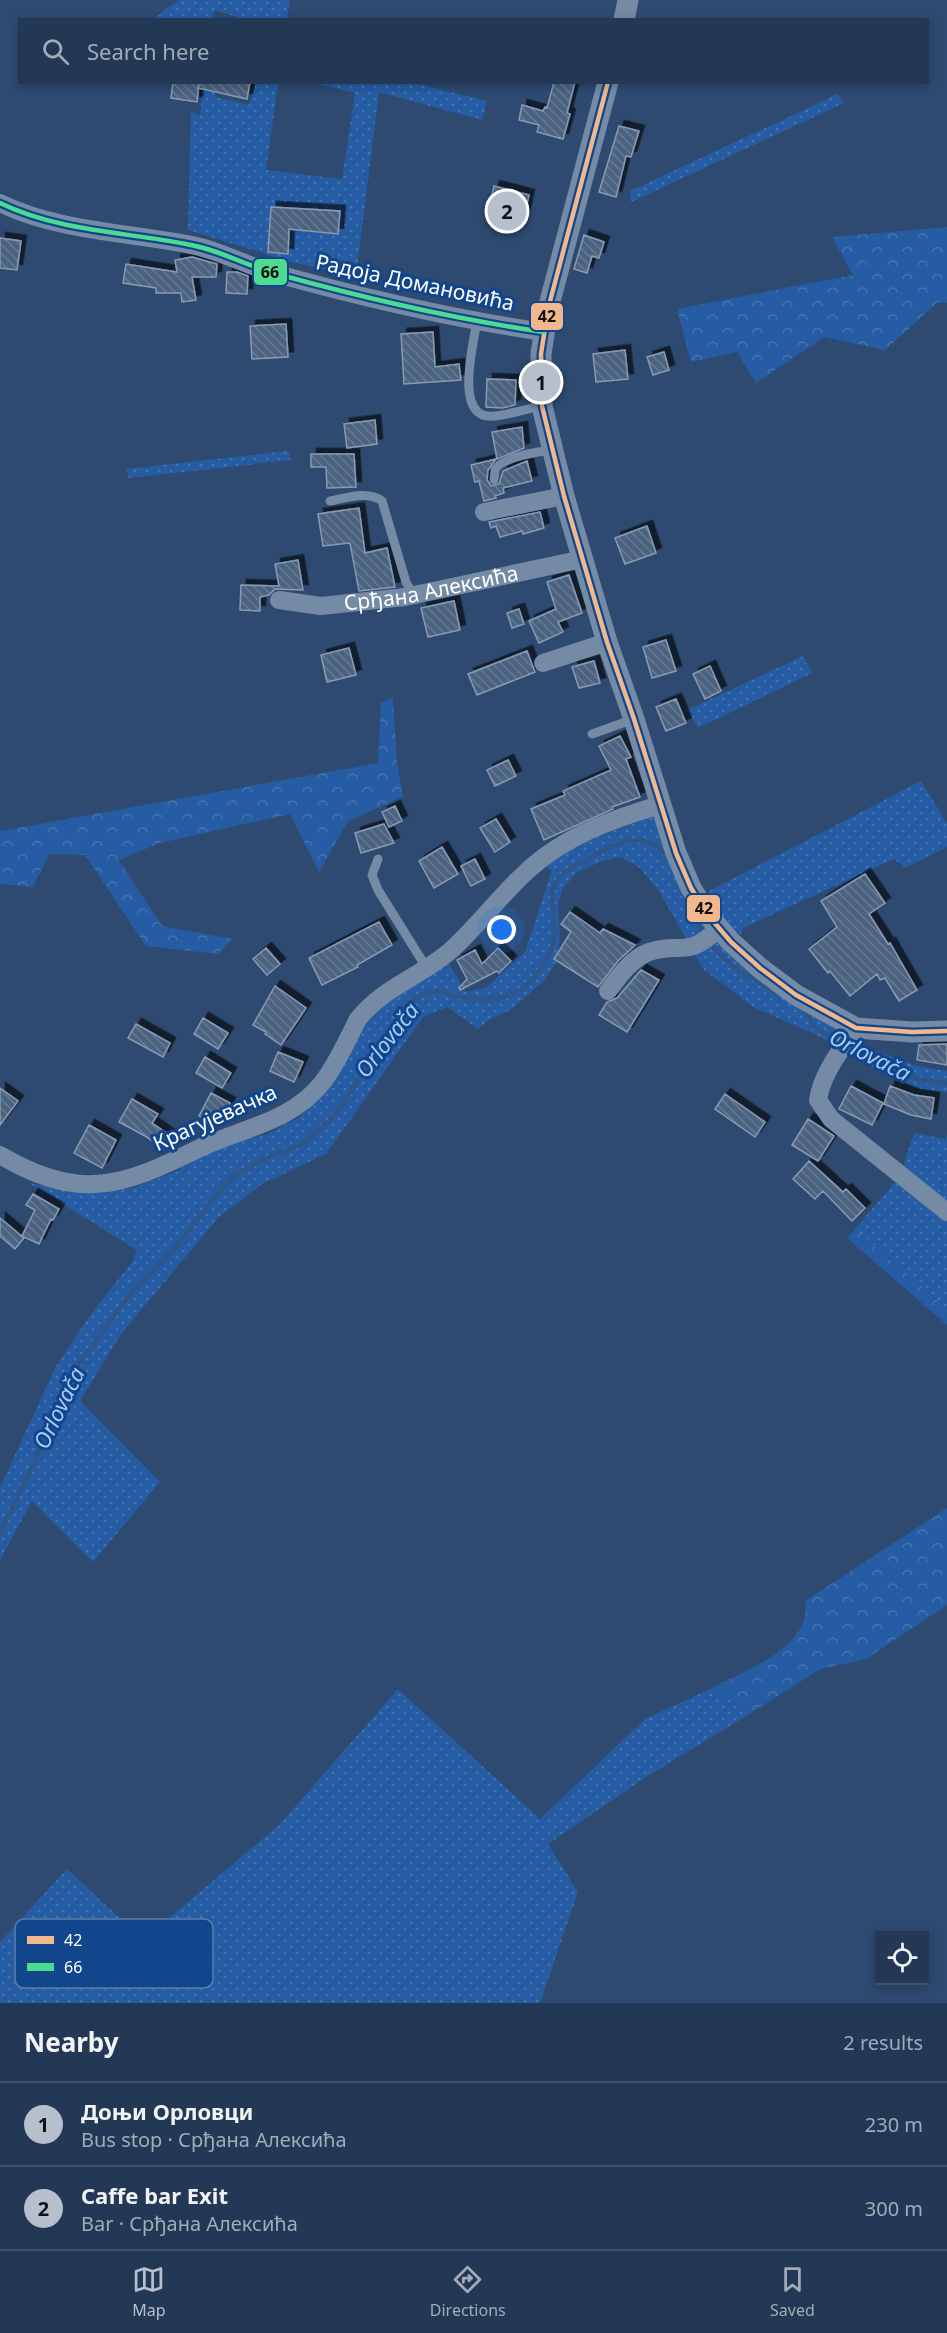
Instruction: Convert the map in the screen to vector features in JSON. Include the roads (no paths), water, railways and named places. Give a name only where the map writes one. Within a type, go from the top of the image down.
[{"type":"street","points":[[624,18],[628,0]]},
{"type":"street","points":[[607,84],[550,300],[541,354],[542,406],[551,450],[607,642],[676,853],[691,888],[707,914],[708,937]]},
{"type":"street","name":"Радоја Домановића","points":[[0,202],[36,217],[95,231],[188,244],[228,256],[268,272],[317,285],[477,320],[544,332]]},
{"type":"street","points":[[484,512],[564,496]]},
{"type":"street","name":"Срђана Алексића","points":[[279,600],[321,606],[413,595],[583,559]]},
{"type":"street","points":[[543,663],[607,642]]},
{"type":"street","name":"Крагујевачка","points":[[0,1155],[19,1167],[45,1177],[75,1184],[95,1184],[140,1176],[210,1144],[274,1120],[294,1108],[322,1083],[364,1010],[395,986],[450,951],[526,871],[548,853],[593,828],[660,805]]},
{"type":"street","points":[[608,991],[628,966],[647,953],[658,950],[686,950],[708,937]]},
{"type":"street","points":[[708,937],[738,949],[851,1036],[947,1031]]},
{"type":"street","points":[[851,1036],[833,1063],[820,1090],[818,1100],[831,1119],[947,1212]]},
{"type":"lane","points":[[477,320],[468,383],[470,404],[480,413],[494,417],[542,406]]},
{"type":"lane","points":[[494,480],[495,470],[500,464],[551,450]]},
{"type":"lane","points":[[330,501],[375,495],[382,501],[406,582],[413,595]]},
{"type":"lane","points":[[592,735],[634,719]]},
{"type":"lane","points":[[378,859],[372,876],[378,890],[426,967]]},
{"type":"waterway","name":"Orlovača","points":[[0,1533],[79,1364],[129,1295],[180,1242],[212,1200],[234,1176],[260,1161],[300,1145],[328,1122],[342,1105],[403,1008],[414,999],[426,993],[439,991],[470,998],[498,998],[515,993],[530,982],[545,963],[554,941],[552,892],[556,882],[568,870],[608,848],[629,841],[640,840],[650,843],[659,848],[668,858]]},
{"type":"waterway","name":"Orlovača","points":[[683,893],[690,912],[704,934]]},
{"type":"waterway","name":"Orlovača","points":[[708,941],[733,967],[775,992]]},
{"type":"waterway","name":"Orlovača","points":[[805,1010],[814,1027],[842,1044]]},
{"type":"waterway","name":"Orlovača","points":[[849,1048],[896,1072],[921,1080],[947,1083]]},
{"type":"place","name":"Caffe bar Exit","points":[[507,211]]},
{"type":"place","name":"Доњи Орловци","points":[[541,382]]}]
